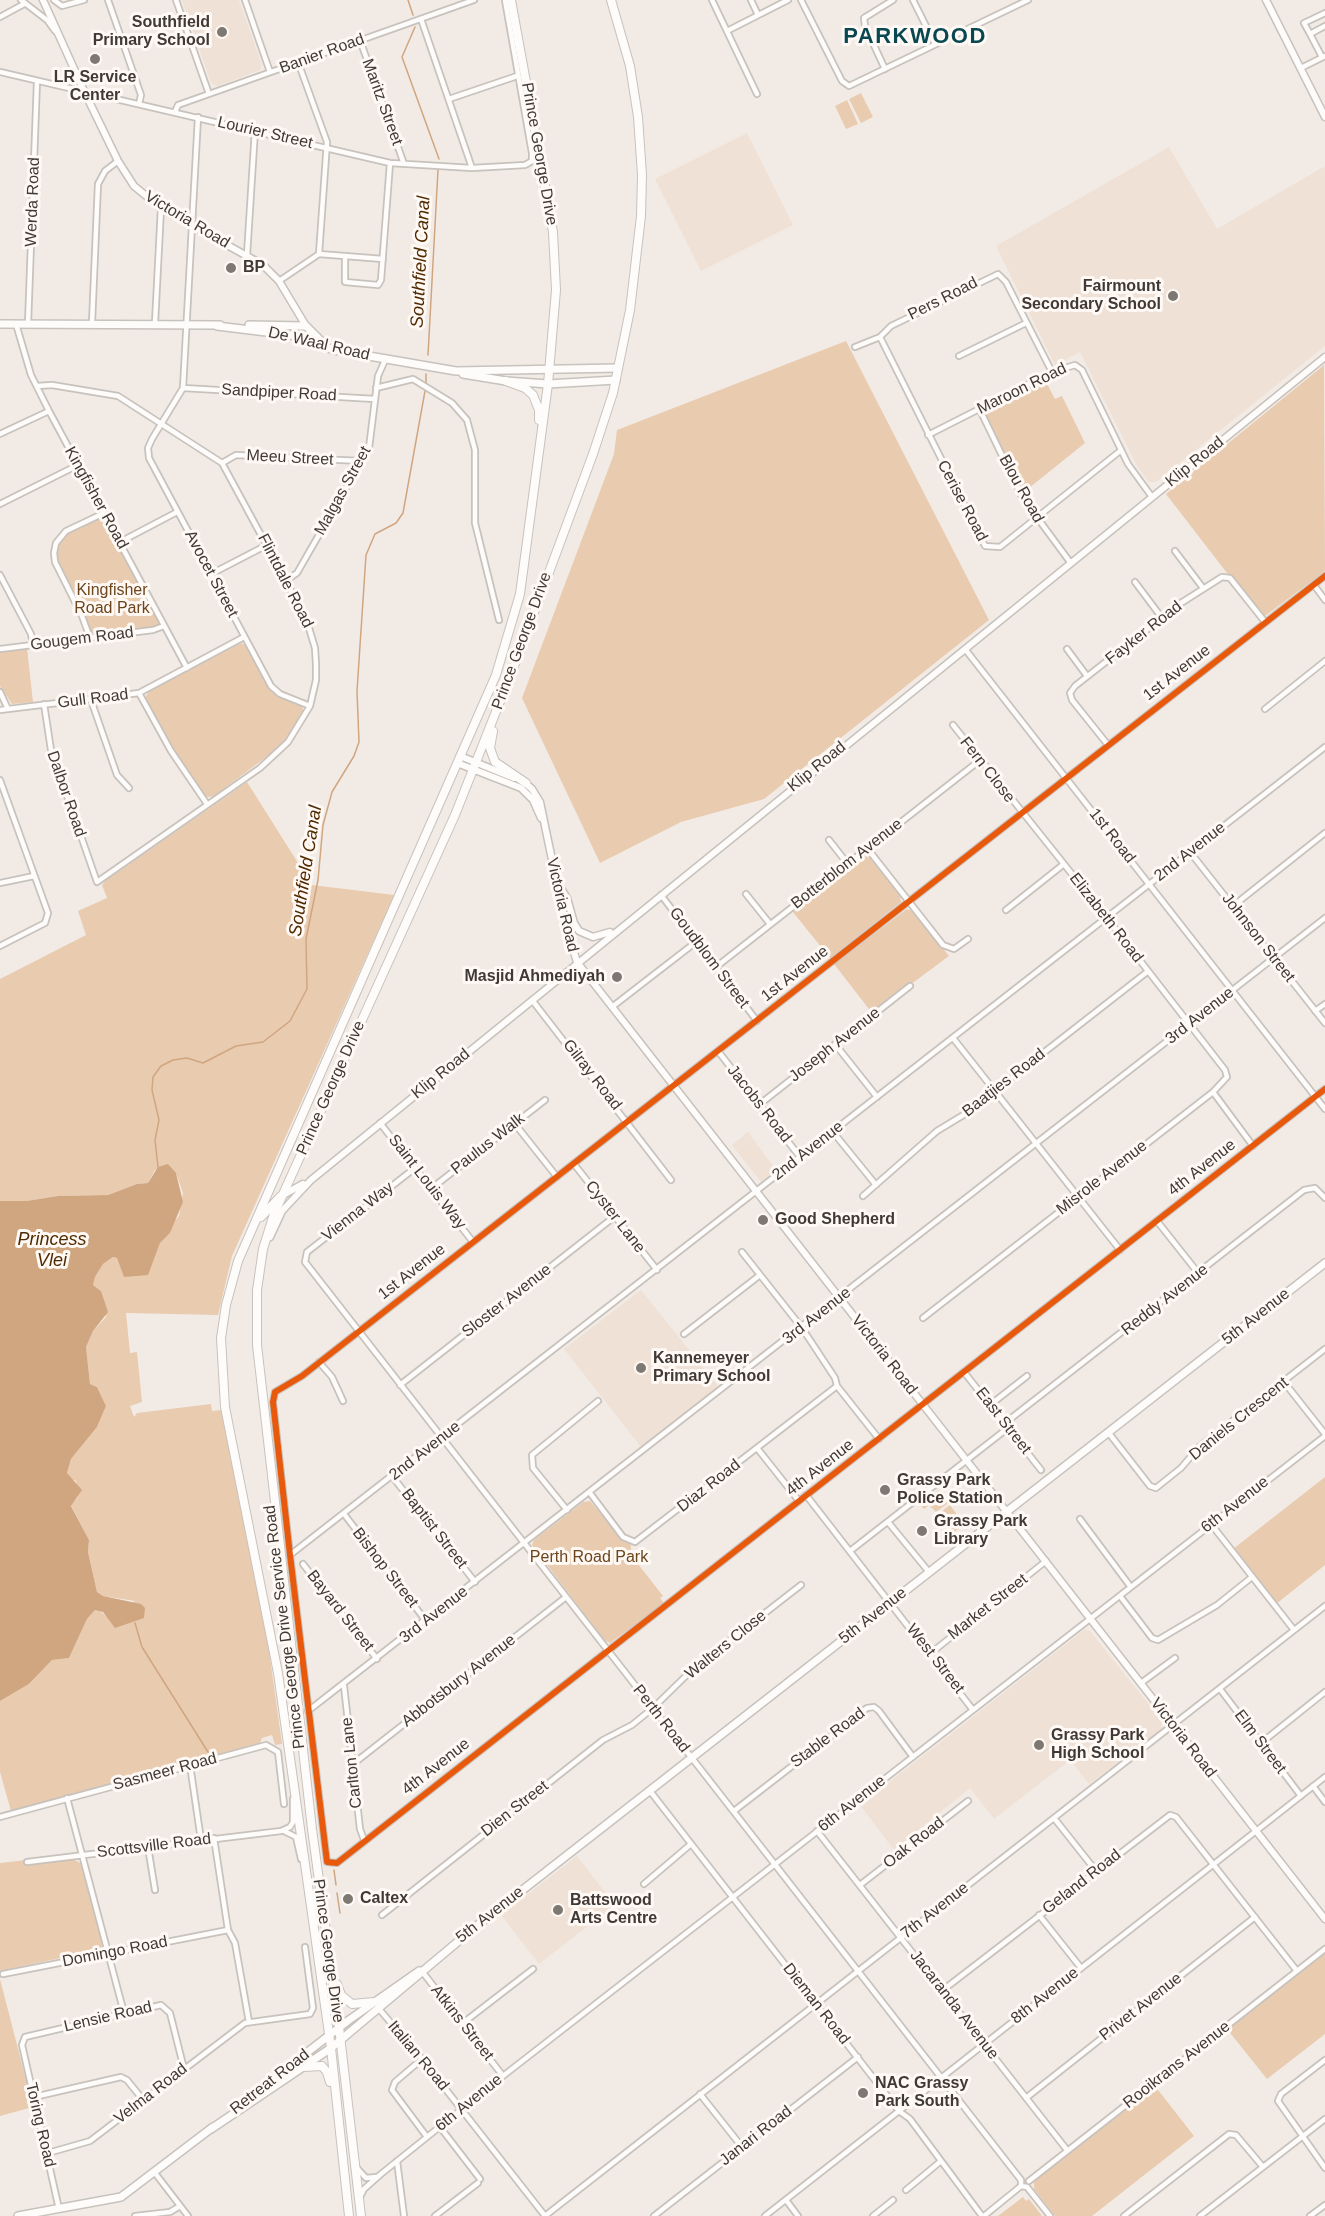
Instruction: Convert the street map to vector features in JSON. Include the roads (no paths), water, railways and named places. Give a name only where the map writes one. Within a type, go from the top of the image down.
[{"type":"main road","name":"Prince George Drive","points":[[349,2216],[331,2048],[274,1648],[225,1407],[221,1374],[221,1338],[226,1305],[248,1238],[496,675],[516,612],[526,560],[548,384],[556,290],[552,232],[511,0]]},
{"type":"main road","name":"Prince George Drive","points":[[361,2216],[341,2039],[312,1829],[257,1345],[256,1300],[266,1235],[282,1195],[451,825],[593,454],[616,380],[637,257],[642,175],[638,117],[630,66],[612,0]]},
{"type":"main road","name":"De Waal Road","points":[[0,324],[155,323],[306,326]]},
{"type":"main road","name":"De Waal Road","points":[[217,326],[295,336],[328,348],[456,371],[475,377],[548,384],[616,380]]},
{"type":"main road","points":[[295,336],[306,326]]},
{"type":"main road","name":"Victoria Road","points":[[306,326],[328,348]]},
{"type":"main road","name":"De Waal Road","points":[[456,371],[618,368]]},
{"type":"main road","points":[[506,381],[525,388],[532,395],[539,410],[541,433]]},
{"type":"main road","points":[[496,712],[490,743],[493,758],[501,768],[526,783]]},
{"type":"main road","points":[[248,1238],[254,1232],[266,1209],[282,1195]]},
{"type":"main road","name":"5th Avenue","points":[[331,2048],[376,2005],[1325,1263]]},
{"type":"main road","points":[[329,1957],[344,1998],[358,2005],[376,2005]]},
{"type":"main road","name":"5th Avenue","points":[[329,2035],[376,2005]]},
{"type":"main road","name":"Retreat Road","points":[[18,2216],[121,2197],[212,2129],[329,2035]]},
{"type":"main road","name":"Retreat Road","points":[[212,2129],[331,2048]]},
{"type":"main road","points":[[304,2067],[319,2065],[329,2075],[342,2146]]},
{"type":"street","name":"Victoria Road","points":[[43,0],[118,161],[134,186],[160,208],[263,265],[279,281],[306,326]]},
{"type":"street","points":[[54,0],[59,6],[84,0]]},
{"type":"street","points":[[108,0],[141,95],[140,104]]},
{"type":"street","points":[[176,0],[209,94]]},
{"type":"street","points":[[246,0],[270,72]]},
{"type":"street","name":"Banier Road","points":[[175,112],[177,106],[209,94],[474,0]]},
{"type":"street","points":[[449,99],[517,76],[505,0]]},
{"type":"street","points":[[712,0],[757,94]]},
{"type":"street","points":[[751,0],[758,15]]},
{"type":"street","points":[[728,31],[788,0]]},
{"type":"street","points":[[801,0],[844,83],[852,86],[1028,0]]},
{"type":"street","points":[[885,69],[865,26],[864,18],[893,0]]},
{"type":"street","points":[[923,0],[914,2],[935,44]]},
{"type":"street","points":[[1266,0],[1325,117]]},
{"type":"street","name":"Victoria Road","points":[[22,2],[47,20],[58,36]]},
{"type":"street","points":[[0,17],[22,2]]},
{"type":"street","points":[[1301,68],[1323,57],[1304,23],[1325,14]]},
{"type":"street","points":[[417,20],[449,99],[472,168]]},
{"type":"street","points":[[1310,34],[1325,27]]},
{"type":"street","name":"Maritz Street","points":[[360,40],[404,164]]},
{"type":"street","points":[[298,62],[326,138],[327,147],[319,255]]},
{"type":"street","name":"Lourier Street","points":[[0,72],[390,163],[472,168],[525,165],[532,161],[517,76]]},
{"type":"street","name":"Werda Road","points":[[28,324],[38,81]]},
{"type":"street","points":[[183,388],[198,117]]},
{"type":"street","points":[[246,255],[255,130]]},
{"type":"street","points":[[92,323],[98,184],[105,171],[118,161]]},
{"type":"street","points":[[345,256],[345,282],[373,286],[381,280],[390,163]]},
{"type":"street","points":[[155,323],[160,208]]},
{"type":"street","points":[[279,281],[319,255],[383,259]]},
{"type":"street","name":"Pers Road","points":[[855,347],[880,337],[891,326],[994,274],[1001,276],[1006,282],[1052,372]]},
{"type":"street","points":[[959,356],[1026,323]]},
{"type":"street","name":"Kingfisher Road","points":[[16,324],[37,386],[49,411],[186,668]]},
{"type":"street","name":"Cerise Road","points":[[880,337],[984,546],[1000,547],[1120,451]]},
{"type":"street","name":"Klip Road","points":[[261,1260],[282,1211],[311,1180],[1325,357]]},
{"type":"street","name":"Malgas Street","points":[[287,580],[297,573],[371,442],[378,376],[386,358]]},
{"type":"street","name":"Maroon Road","points":[[928,435],[1052,372],[1071,365],[1079,367],[1120,451],[1152,497]]},
{"type":"street","points":[[376,388],[413,379],[452,403],[467,420],[475,450],[475,523],[499,620]]},
{"type":"street","name":"Flintdale Road","points":[[37,386],[52,385],[118,396],[222,464],[287,580],[306,618],[315,648],[316,680],[310,706],[288,742],[275,756],[97,882]]},
{"type":"street","name":"Sandpiper Road","points":[[183,388],[375,399]]},
{"type":"street","name":"Avocet Street","points":[[183,388],[152,439],[148,448],[149,458],[271,686],[280,694],[310,706]]},
{"type":"street","name":"Blou Road","points":[[980,410],[1022,497],[1035,518],[1070,562]]},
{"type":"street","points":[[0,434],[49,411]]},
{"type":"street","name":"Meeu Street","points":[[222,464],[236,455],[361,461]]},
{"type":"street","points":[[0,504],[78,465]]},
{"type":"street","points":[[120,542],[177,512]]},
{"type":"street","points":[[90,638],[55,562],[54,552],[56,543],[66,531],[104,513]]},
{"type":"street","points":[[211,574],[267,544]]},
{"type":"street","points":[[1175,550],[1203,588]]},
{"type":"street","points":[[0,575],[31,634],[33,645]]},
{"type":"street","name":"1st Avenue","points":[[279,1388],[297,1380],[1325,576]]},
{"type":"street","name":"Fayker Road","points":[[1108,745],[1071,696],[1071,690],[1162,618],[1203,588],[1222,578],[1230,578],[1265,622]]},
{"type":"street","points":[[1135,582],[1162,618]]},
{"type":"street","points":[[1314,585],[1325,600]]},
{"type":"street","name":"Gougem Road","points":[[0,649],[164,626]]},
{"type":"street","name":"Gull Road","points":[[0,710],[7,707],[91,700],[139,693],[244,637]]},
{"type":"street","name":"1st Road","points":[[965,649],[1325,1109]]},
{"type":"street","points":[[1067,649],[1088,676]]},
{"type":"street","points":[[1265,709],[1325,662]]},
{"type":"street","points":[[0,692],[7,707]]},
{"type":"street","points":[[139,693],[171,751],[207,804]]},
{"type":"street","points":[[91,700],[117,775],[129,788]]},
{"type":"street","name":"Dalbor Road","points":[[44,704],[51,750],[97,882]]},
{"type":"street","name":"Fern Close","points":[[953,725],[978,760],[1022,813]]},
{"type":"street","name":"2nd Avenue","points":[[290,1555],[1325,747]]},
{"type":"street","name":"Victoria Road","points":[[459,759],[525,791],[542,821]]},
{"type":"street","name":"Botterblom Avenue","points":[[716,967],[978,760]]},
{"type":"street","name":"Victoria Road","points":[[475,766],[526,783],[540,802],[542,821],[569,940],[577,962],[1325,1919]]},
{"type":"street","points":[[0,780],[48,918],[45,923],[0,946]]},
{"type":"street","name":"Elizabeth Road","points":[[1022,813],[1190,1024]]},
{"type":"street","points":[[1233,906],[1325,833]]},
{"type":"street","points":[[829,840],[847,863]]},
{"type":"street","points":[[867,848],[943,945],[954,949],[968,939]]},
{"type":"street","name":"Johnson Street","points":[[1190,852],[1325,1023]]},
{"type":"street","points":[[1006,910],[1064,864]]},
{"type":"street","points":[[0,883],[34,876]]},
{"type":"street","points":[[557,883],[567,898],[574,923],[582,933],[597,937],[619,928]]},
{"type":"street","points":[[746,894],[770,924]]},
{"type":"street","name":"Goudblom Street","points":[[661,895],[757,1021]]},
{"type":"street","name":"3rd Avenue","points":[[308,1711],[344,1686],[1325,918]]},
{"type":"street","points":[[612,1007],[696,942]]},
{"type":"street","name":"Baatjies Road","points":[[863,1196],[937,1131],[965,1114],[1147,972]]},
{"type":"street","name":"Joseph Avenue","points":[[760,1104],[910,987]]},
{"type":"street","name":"Gilray Road","points":[[532,1000],[671,1180]]},
{"type":"street","points":[[1316,1011],[1325,1004]]},
{"type":"street","name":"Misrole Avenue","points":[[923,1318],[1224,1082],[1227,1073],[1190,1024]]},
{"type":"street","points":[[953,1038],[1120,1250]]},
{"type":"street","points":[[835,1044],[877,1097]]},
{"type":"street","name":"Jacobs Road","points":[[718,1051],[800,1157]]},
{"type":"street","name":"4th Avenue","points":[[330,1864],[337,1863],[1325,1089]]},
{"type":"street","points":[[1213,1092],[1253,1146]]},
{"type":"street","name":"Paulus Walk","points":[[432,1188],[545,1100]]},
{"type":"street","name":"Saint Louis Way","points":[[380,1123],[473,1242]]},
{"type":"street","points":[[515,1124],[557,1177]]},
{"type":"street","points":[[833,1132],[876,1185]]},
{"type":"street","name":"Cyster Lane","points":[[574,1164],[657,1270]]},
{"type":"street","name":"Vienna Way","points":[[304,1257],[307,1252],[415,1168]]},
{"type":"street","name":"Klip Road","points":[[282,1195],[311,1180]]},
{"type":"street","name":"Reddy Avenue","points":[[850,1551],[967,1461],[1006,1426],[1304,1190],[1316,1188],[1325,1198]]},
{"type":"street","name":"Sloster Avenue","points":[[400,1385],[615,1217]]},
{"type":"street","points":[[1157,1221],[1199,1274]]},
{"type":"street","points":[[742,1252],[802,1328],[835,1378],[837,1386],[879,1439]]},
{"type":"street","name":"Perth Road","points":[[304,1257],[305,1262],[358,1331],[1021,2180]]},
{"type":"street","points":[[684,1334],[760,1275]]},
{"type":"street","name":"Daniels Crescent","points":[[1108,1432],[1153,1488],[1160,1486],[1199,1447],[1325,1349]]},
{"type":"street","points":[[319,1362],[332,1377],[343,1401]]},
{"type":"street","name":"East Street","points":[[964,1372],[1041,1470]]},
{"type":"street","points":[[990,1405],[1027,1376]]},
{"type":"street","points":[[1284,1382],[1325,1435]]},
{"type":"street","name":"Diaz Road","points":[[590,1493],[623,1537],[635,1542],[837,1386]]},
{"type":"street","name":"Prince George Drive Service Road","points":[[279,1388],[272,1398],[325,1858],[330,1864]]},
{"type":"street","points":[[567,1510],[533,1468],[532,1455],[598,1401]]},
{"type":"street","name":"6th Avenue","points":[[359,2199],[364,2189],[381,2174],[503,2076],[1325,1435]]},
{"type":"street","points":[[758,1448],[799,1501]]},
{"type":"street","name":"Baptist Street","points":[[392,1476],[475,1582]]},
{"type":"street","name":"West Street","points":[[806,1495],[973,1710]]},
{"type":"street","name":"Bishop Street","points":[[344,1514],[426,1621]]},
{"type":"street","points":[[1080,1520],[1131,1586]]},
{"type":"street","points":[[888,1522],[929,1572]]},
{"type":"street","points":[[1211,1524],[1294,1630]]},
{"type":"street","name":"Market Street","points":[[931,1653],[1046,1562]]},
{"type":"street","name":"Bayard Street","points":[[303,1564],[377,1659]]},
{"type":"street","points":[[1120,1596],[1152,1638],[1158,1640],[1217,1605],[1252,1577]]},
{"type":"street","name":"Walters Close","points":[[653,1708],[693,1669],[801,1585]]},
{"type":"street","name":"Abbotsbury Avenue","points":[[353,1764],[566,1597]]},
{"type":"street","name":"7th Avenue","points":[[545,2216],[1325,1606]]},
{"type":"street","points":[[1140,1683],[1175,1658]]},
{"type":"street","name":"Carlton Lane","points":[[344,1686],[360,1828],[364,1840]]},
{"type":"street","name":"Elm Street","points":[[1220,1689],[1301,1796]]},
{"type":"street","points":[[1261,1743],[1325,1692]]},
{"type":"street","name":"Dien Street","points":[[382,1915],[603,1740],[632,1725],[653,1708]]},
{"type":"street","name":"Stable Road","points":[[734,1811],[867,1708],[877,1709],[913,1757]]},
{"type":"street","name":"Sasmeer Road","points":[[0,1817],[271,1745],[278,1754],[284,1804]]},
{"type":"street","points":[[190,1765],[201,1840]]},
{"type":"street","name":"8th Avenue","points":[[765,2216],[1325,1777]]},
{"type":"street","points":[[281,1830],[290,1827],[293,1822],[292,1778]]},
{"type":"street","points":[[1313,1786],[1325,1802]]},
{"type":"street","name":"Dieman Road","points":[[650,1791],[983,2216]]},
{"type":"street","points":[[67,1798],[124,2013]]},
{"type":"street","name":"Oak Road","points":[[860,1885],[968,1801]]},
{"type":"street","name":"Geland Road","points":[[943,1990],[1170,1815],[1176,1817],[1214,1864]]},
{"type":"street","points":[[1054,1818],[1096,1871]]},
{"type":"street","points":[[281,1830],[296,1837],[305,1869]]},
{"type":"street","name":"Scottsville Road","points":[[27,1862],[281,1830]]},
{"type":"street","name":"Jacaranda Avenue","points":[[817,1831],[1067,2150]]},
{"type":"street","points":[[214,1839],[228,1930],[235,1943],[249,2022]]},
{"type":"street","points":[[644,1884],[691,1844]]},
{"type":"street","points":[[148,1846],[154,1890]]},
{"type":"street","points":[[1214,1864],[1297,1971]]},
{"type":"street","points":[[1039,1915],[1081,1968]]},
{"type":"street","name":"Privet Avenue","points":[[1026,2098],[1255,1917]]},
{"type":"street","name":"Domingo Road","points":[[3,1974],[228,1930]]},
{"type":"street","name":"Velma Road","points":[[48,2153],[87,2144],[249,2022],[307,2015],[312,2012],[305,1947]]},
{"type":"street","name":"Rooikrans Avenue","points":[[1029,2181],[1325,1949]]},
{"type":"street","points":[[463,2023],[533,1969]]},
{"type":"street","name":"Atkins Street","points":[[421,1970],[503,2076]]},
{"type":"street","name":"Lensie Road","points":[[22,2041],[29,2035],[161,2005],[167,2007],[184,2069]]},
{"type":"street","name":"Italian Road","points":[[376,2005],[422,2059],[545,2216]]},
{"type":"street","name":"Toring Road","points":[[22,2041],[59,2209]]},
{"type":"street","name":"Janari Road","points":[[654,2216],[858,2057]]},
{"type":"street","points":[[422,2059],[394,2082],[392,2090],[427,2137]]},
{"type":"street","points":[[1325,2060],[1278,2097],[1278,2103],[1325,2168]]},
{"type":"street","points":[[34,2097],[120,2077],[127,2080],[144,2101]]},
{"type":"street","points":[[700,2094],[742,2147]]},
{"type":"street","points":[[1200,2216],[1325,2119]]},
{"type":"street","points":[[435,2216],[479,2181],[440,2127]]},
{"type":"street","points":[[1124,2216],[1229,2134],[1236,2135],[1263,2167]]},
{"type":"street","points":[[398,2161],[404,2216]]},
{"type":"street","points":[[906,2190],[941,2161]]},
{"type":"street","points":[[355,2165],[366,2178],[381,2174]]},
{"type":"street","points":[[154,2173],[188,2216]]},
{"type":"street","points":[[1021,2180],[1029,2181]]},
{"type":"street","points":[[1021,2180],[1024,2187],[1050,2216]]},
{"type":"street","points":[[983,2216],[1029,2181]]},
{"type":"street","points":[[786,2200],[798,2216]]},
{"type":"street","points":[[873,2216],[893,2200]]},
{"type":"street","points":[[1310,2216],[1325,2205]]},
{"type":"street","points":[[135,2216],[170,2212],[180,2206]]},
{"type":"water","name":"Princess Vlei","points":[[168,1164],[176,1173],[183,1202],[170,1233],[160,1243],[148,1275],[124,1277],[117,1258],[113,1257],[103,1264],[95,1277],[93,1285],[101,1291],[108,1312],[93,1331],[86,1347],[90,1384],[97,1387],[106,1406],[97,1427],[71,1459],[67,1473],[82,1490],[71,1506],[89,1540],[88,1552],[97,1592],[103,1596],[141,1604],[145,1608],[144,1618],[115,1628],[103,1612],[95,1610],[87,1619],[69,1658],[52,1660],[29,1684],[0,1701],[0,1201],[108,1195],[137,1184],[148,1183],[158,1167]]},
{"type":"waterway","name":"Southfield Canal","points":[[408,0],[413,15]]},
{"type":"waterway","name":"Southfield Canal","points":[[415,27],[402,57],[439,159]]},
{"type":"waterway","name":"Southfield Canal","points":[[428,355],[438,170]]},
{"type":"waterway","name":"Southfield Canal","points":[[426,374],[426,383]]},
{"type":"waterway","name":"Southfield Canal","points":[[158,1167],[155,1140],[159,1120],[152,1090],[153,1077],[161,1066],[173,1060],[187,1058],[203,1063],[236,1046],[263,1042],[290,1021],[307,989],[306,939],[318,880],[323,825],[332,792],[354,756],[359,742],[357,691],[366,555],[375,534],[396,523],[403,513],[425,391]]},
{"type":"waterway","points":[[135,1623],[142,1647],[208,1752]]},
{"type":"waterway","points":[[334,1870],[336,1885]]},
{"type":"waterway","points":[[337,1893],[340,1913]]},
{"type":"place","name":"Southfield Primary School","points":[[222,32]]},
{"type":"place","name":"LR Service Center","points":[[95,59]]},
{"type":"place","name":"BP","points":[[231,268]]},
{"type":"place","name":"Fairmount Secondary School","points":[[1173,296]]},
{"type":"place","name":"Masjid Ahmediyah","points":[[617,977]]},
{"type":"place","name":"Good Shepherd","points":[[763,1220]]},
{"type":"place","name":"Kannemeyer Primary School","points":[[641,1368]]},
{"type":"place","name":"Grassy Park Police Station","points":[[885,1490]]},
{"type":"place","name":"Grassy Park Library","points":[[922,1531]]},
{"type":"place","name":"Grassy Park High School","points":[[1039,1745]]},
{"type":"place","name":"Caltex","points":[[348,1899]]},
{"type":"place","name":"Battswood Arts Centre","points":[[558,1910]]},
{"type":"place","name":"NAC Grassy Park South","points":[[863,2093]]},
{"type":"district","name":"PARKWOOD","points":[[915,37]]},
{"type":"park label","name":"Kingfisher Road Park","points":[[112,600]]},
{"type":"park label","name":"Perth Road Park","points":[[589,1558]]}]
